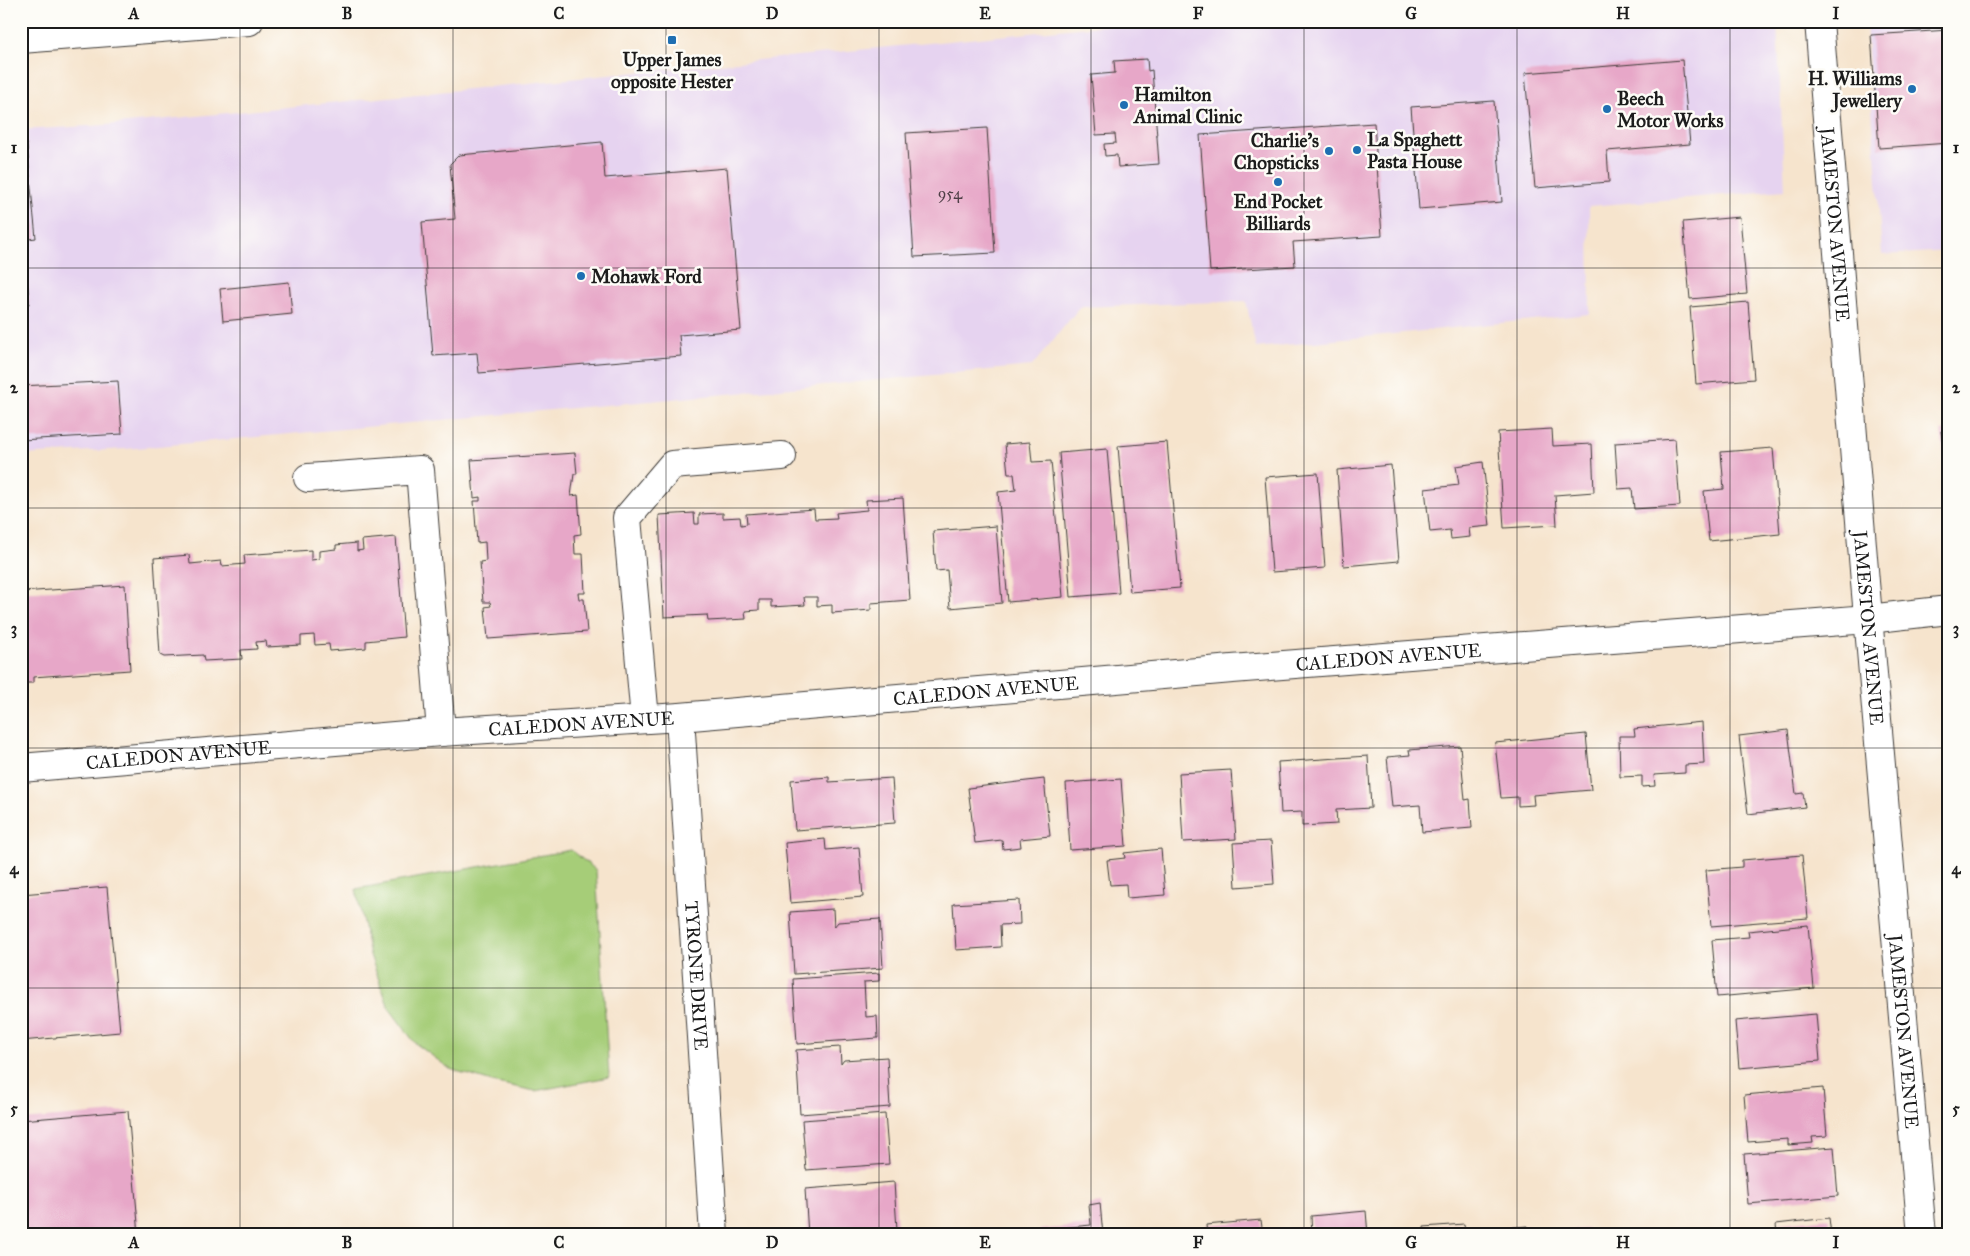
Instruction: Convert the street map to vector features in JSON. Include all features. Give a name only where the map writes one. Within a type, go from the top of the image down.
[{"type":"street","points":[[21,39],[249,21]]},
{"type":"street","name":"JAMESTON AVENUE","points":[[1819,21],[1868,619],[1922,1235]]},
{"type":"street","points":[[645,719],[627,518],[672,465],[782,456]]},
{"type":"street","points":[[308,478],[420,470],[441,732]]},
{"type":"street","name":"CALEDON AVENUE","points":[[21,768],[441,732],[680,717],[1251,667],[1868,619],[1949,610]]},
{"type":"street","name":"TYRONE DRIVE","points":[[680,717],[714,1235]]},
{"type":"shaded area","points":[[1150,21],[1777,21],[1785,190],[1589,206],[1590,314],[1256,348],[1246,301],[1080,307],[1032,366],[126,449],[21,455],[21,130],[107,125]]},
{"type":"shaded area","points":[[1866,21],[1949,21],[1949,251],[1882,255]]},
{"type":"green space","points":[[571,850],[596,870],[609,1077],[535,1091],[492,1082],[450,1069],[415,1043],[389,1008],[370,955],[356,889]]},
{"type":"building","name":"H. Williams Jewellery","points":[[1949,30],[1949,143],[1879,148],[1871,35]]},
{"type":"building","name":"Hamilton Animal Clinic","points":[[1147,59],[1148,71],[1152,70],[1159,164],[1118,167],[1117,155],[1105,156],[1104,144],[1116,143],[1115,134],[1096,135],[1091,75],[1115,73],[1114,61]]},
{"type":"building","name":"Beech Motor Works","points":[[1682,60],[1690,144],[1607,151],[1609,182],[1535,188],[1525,73]]},
{"type":"building","points":[[1494,101],[1502,202],[1419,209],[1411,107]]},
{"type":"building","points":[[1374,123],[1382,236],[1293,242],[1295,266],[1210,271],[1200,135]]},
{"type":"building","points":[[987,128],[995,253],[914,257],[906,133]]},
{"type":"building","points":[[21,138],[26,138],[36,238],[21,240]]},
{"type":"building","name":"Mohawk Ford","points":[[602,142],[605,178],[727,168],[741,330],[679,335],[681,356],[479,373],[477,353],[433,356],[422,222],[455,219],[450,164],[459,155]]},
{"type":"building","points":[[1740,217],[1747,294],[1690,299],[1683,222]]},
{"type":"building","points":[[21,254],[25,254],[29,304],[21,305]]},
{"type":"building","points":[[289,282],[292,314],[223,321],[220,289]]},
{"type":"building","points":[[1748,302],[1754,379],[1696,384],[1690,307]]},
{"type":"building","points":[[118,381],[122,434],[21,440],[21,386]]},
{"type":"building","points":[[1552,429],[1553,446],[1592,444],[1594,492],[1555,495],[1557,525],[1504,528],[1498,432]]},
{"type":"building","points":[[1949,430],[1949,485],[1948,486],[1941,431]]},
{"type":"building","points":[[1675,439],[1680,506],[1634,509],[1632,488],[1618,489],[1615,443]]},
{"type":"building","points":[[1030,442],[1032,462],[1051,461],[1063,597],[1008,602],[998,492],[1016,490],[1014,474],[1008,474],[1005,444]]},
{"type":"building","points":[[1167,442],[1180,588],[1130,592],[1118,446]]},
{"type":"building","points":[[1773,448],[1780,534],[1709,541],[1704,491],[1724,489],[1721,452]]},
{"type":"building","points":[[1107,449],[1119,593],[1071,597],[1059,453]]},
{"type":"building","points":[[575,453],[577,474],[574,474],[571,496],[578,495],[581,534],[574,535],[575,554],[583,554],[585,593],[578,593],[579,599],[584,599],[587,632],[488,639],[485,607],[491,606],[490,602],[483,602],[480,562],[486,561],[485,542],[477,543],[474,501],[480,501],[480,497],[474,498],[471,460]]},
{"type":"building","points":[[1483,462],[1490,526],[1469,528],[1470,537],[1451,539],[1450,530],[1430,532],[1425,489],[1459,485],[1456,466]]},
{"type":"building","points":[[1391,465],[1399,561],[1344,566],[1337,470]]},
{"type":"building","points":[[1318,473],[1325,568],[1272,572],[1265,477]]},
{"type":"building","points":[[903,498],[910,600],[871,603],[871,610],[832,613],[832,605],[817,606],[817,597],[804,597],[805,605],[771,607],[771,600],[759,600],[759,610],[745,611],[746,619],[708,621],[707,615],[664,617],[659,515],[694,513],[695,524],[699,524],[699,514],[723,513],[723,518],[740,517],[741,525],[747,524],[746,514],[814,509],[815,519],[837,518],[836,513],[867,510],[866,500]]},
{"type":"building","points":[[996,526],[1002,603],[950,608],[947,570],[936,571],[933,531]]},
{"type":"building","points":[[396,537],[404,637],[366,641],[366,648],[330,651],[329,644],[315,645],[314,635],[301,636],[301,645],[267,647],[266,641],[256,642],[257,649],[241,650],[242,659],[204,661],[203,655],[164,657],[160,655],[154,558],[189,555],[190,564],[221,561],[222,566],[245,564],[244,555],[311,550],[311,560],[319,559],[319,551],[336,549],[336,545],[357,543],[357,551],[363,550],[362,540]]},
{"type":"building","points":[[125,585],[130,670],[33,677],[33,683],[21,683],[21,592]]},
{"type":"building","points":[[1702,722],[1704,764],[1685,765],[1685,773],[1654,775],[1655,786],[1642,787],[1642,776],[1620,777],[1619,736],[1635,736],[1634,729]]},
{"type":"building","points":[[1788,730],[1796,794],[1803,793],[1805,807],[1748,814],[1739,736]]},
{"type":"building","points":[[1586,734],[1591,790],[1533,795],[1534,805],[1518,806],[1518,797],[1501,798],[1495,743]]},
{"type":"building","points":[[1460,746],[1465,800],[1470,799],[1472,828],[1422,832],[1420,805],[1392,807],[1387,757],[1410,755],[1409,750]]},
{"type":"building","points":[[1368,756],[1371,808],[1336,810],[1337,824],[1302,826],[1302,812],[1281,813],[1278,762]]},
{"type":"building","points":[[1231,770],[1236,839],[1183,842],[1179,773]]},
{"type":"building","points":[[829,777],[829,782],[892,778],[895,823],[795,830],[791,780]]},
{"type":"building","points":[[1044,779],[1050,836],[1020,839],[1021,847],[1003,849],[1002,840],[975,843],[968,788]]},
{"type":"building","points":[[1121,779],[1126,846],[1070,850],[1066,783]]},
{"type":"building","points":[[825,839],[826,850],[859,847],[863,897],[790,903],[785,843]]},
{"type":"building","points":[[1271,841],[1274,884],[1236,887],[1233,843]]},
{"type":"building","points":[[1161,849],[1165,895],[1127,898],[1126,884],[1110,885],[1107,860],[1125,858],[1124,853]]},
{"type":"building","points":[[1802,855],[1808,918],[1711,926],[1706,870],[1742,867],[1742,860]]},
{"type":"building","points":[[107,887],[120,1032],[21,1041],[21,894]]},
{"type":"building","points":[[1019,900],[1020,924],[1000,925],[1001,947],[956,950],[953,904]]},
{"type":"building","points":[[833,909],[834,927],[838,922],[880,919],[883,968],[794,974],[790,912]]},
{"type":"building","points":[[1808,925],[1814,988],[1717,997],[1712,940],[1749,937],[1748,931]]},
{"type":"building","points":[[879,973],[879,981],[864,982],[866,1017],[877,1016],[878,1038],[797,1044],[793,979]]},
{"type":"building","points":[[1816,1014],[1820,1061],[1739,1068],[1735,1021]]},
{"type":"building","points":[[840,1047],[841,1064],[844,1060],[887,1057],[890,1107],[800,1114],[796,1050]]},
{"type":"building","points":[[1823,1088],[1827,1136],[1812,1137],[1813,1143],[1788,1145],[1788,1139],[1748,1142],[1744,1095]]},
{"type":"building","points":[[128,1111],[139,1235],[21,1235],[21,1120]]},
{"type":"building","points":[[885,1114],[889,1164],[806,1170],[802,1120]]},
{"type":"building","points":[[1834,1147],[1838,1196],[1748,1204],[1744,1154]]},
{"type":"building","points":[[894,1182],[897,1230],[853,1233],[853,1235],[808,1235],[805,1189]]},
{"type":"building","points":[[1100,1203],[1103,1235],[1040,1235],[1040,1230],[1091,1225],[1089,1205]]},
{"type":"building","points":[[1366,1211],[1368,1235],[1312,1235],[1311,1216]]},
{"type":"building","points":[[1829,1218],[1831,1235],[1777,1235],[1776,1224]]},
{"type":"building","points":[[1261,1220],[1263,1235],[1207,1235],[1206,1225]]},
{"type":"building","points":[[1464,1224],[1465,1231],[1528,1226],[1529,1235],[1425,1235],[1424,1227]]},
{"type":"building","points":[[1588,1229],[1588,1235],[1544,1235],[1544,1233]]},
{"type":"building","points":[[1714,1231],[1714,1235],[1682,1235],[1682,1233]]},
{"type":"place","name":"Upper James opposite Hester","points":[[672,40]]},
{"type":"place","name":"H. Williams Jewellery","points":[[1912,89]]},
{"type":"place","name":"Hamilton Animal Clinic","points":[[1124,105]]},
{"type":"place","name":"Beech Motor Works","points":[[1607,109]]},
{"type":"place","name":"La Spaghett Pasta House","points":[[1357,150]]},
{"type":"place","name":"Charlie's Chopsticks","points":[[1329,151]]},
{"type":"place","name":"End Pocket Billiards","points":[[1278,182]]},
{"type":"place","name":"Mohawk Ford","points":[[581,276]]}]
